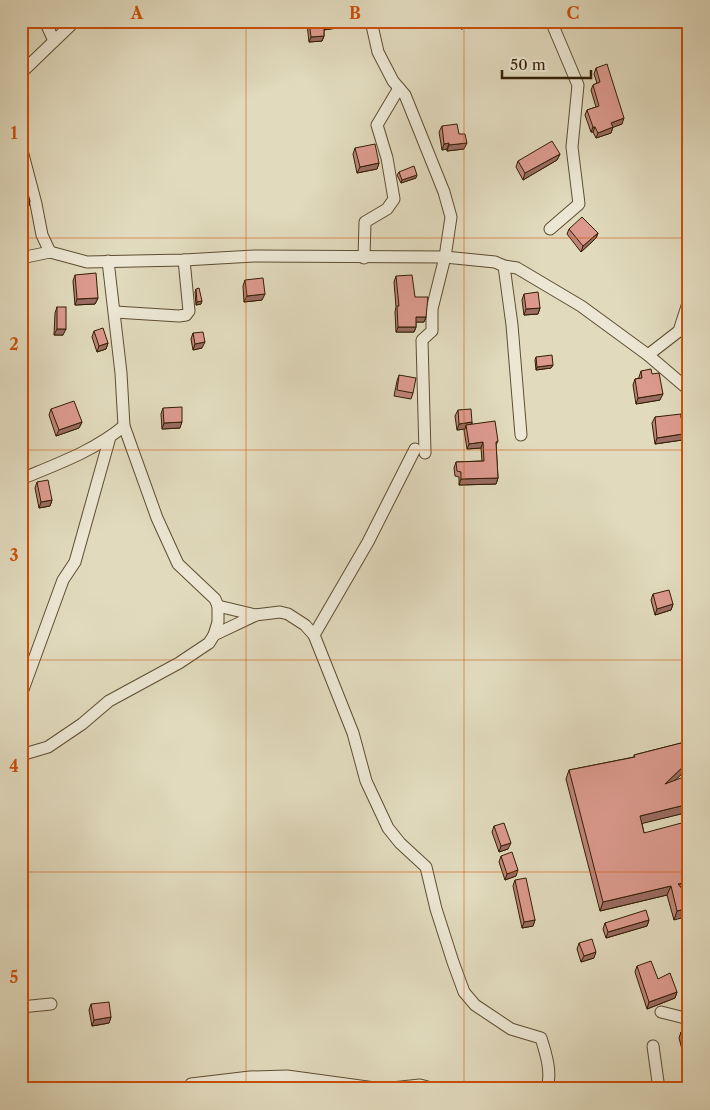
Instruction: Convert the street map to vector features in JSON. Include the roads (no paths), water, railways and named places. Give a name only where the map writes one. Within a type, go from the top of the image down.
[{"type":"street","points":[[45,21],[54,41]]},
{"type":"street","points":[[21,73],[74,21]]},
{"type":"street","points":[[314,635],[420,451],[422,340],[432,331],[432,309],[445,257],[451,217],[444,192],[405,95],[393,81],[378,52],[371,21]]},
{"type":"street","points":[[550,229],[579,204],[572,147],[578,85],[551,21]]},
{"type":"street","points":[[364,258],[365,222],[387,209],[394,199],[387,158],[377,125],[399,88]]},
{"type":"street","points":[[21,147],[42,235],[50,252]]},
{"type":"street","points":[[21,258],[50,252],[87,262],[254,256],[445,257],[495,262],[517,268],[581,306],[648,356],[689,390]]},
{"type":"street","points":[[115,312],[186,315],[189,311],[184,260]]},
{"type":"street","points":[[21,755],[48,747],[82,724],[109,701],[179,663],[209,643],[218,622],[218,606],[215,599],[178,564],[156,518],[124,426],[115,312],[108,261]]},
{"type":"street","points":[[504,266],[512,325],[521,435]]},
{"type":"street","points":[[648,356],[679,331],[689,300]]},
{"type":"street","points":[[21,479],[89,450],[124,426]]},
{"type":"street","points":[[21,695],[63,580],[74,562],[110,437]]},
{"type":"street","points":[[218,606],[256,614],[280,612],[288,614],[305,625],[314,635],[353,733],[366,781],[388,828],[400,843],[426,867],[442,927],[464,992],[475,1005],[511,1029],[541,1038],[550,1080],[548,1089]]},
{"type":"street","points":[[214,634],[256,614]]},
{"type":"street","points":[[21,1007],[51,1004]]},
{"type":"street","points":[[661,1012],[689,1019]]},
{"type":"street","points":[[652,1046],[659,1089]]},
{"type":"street","points":[[191,1084],[250,1076],[287,1076],[382,1088],[420,1086],[435,1089]]}]
